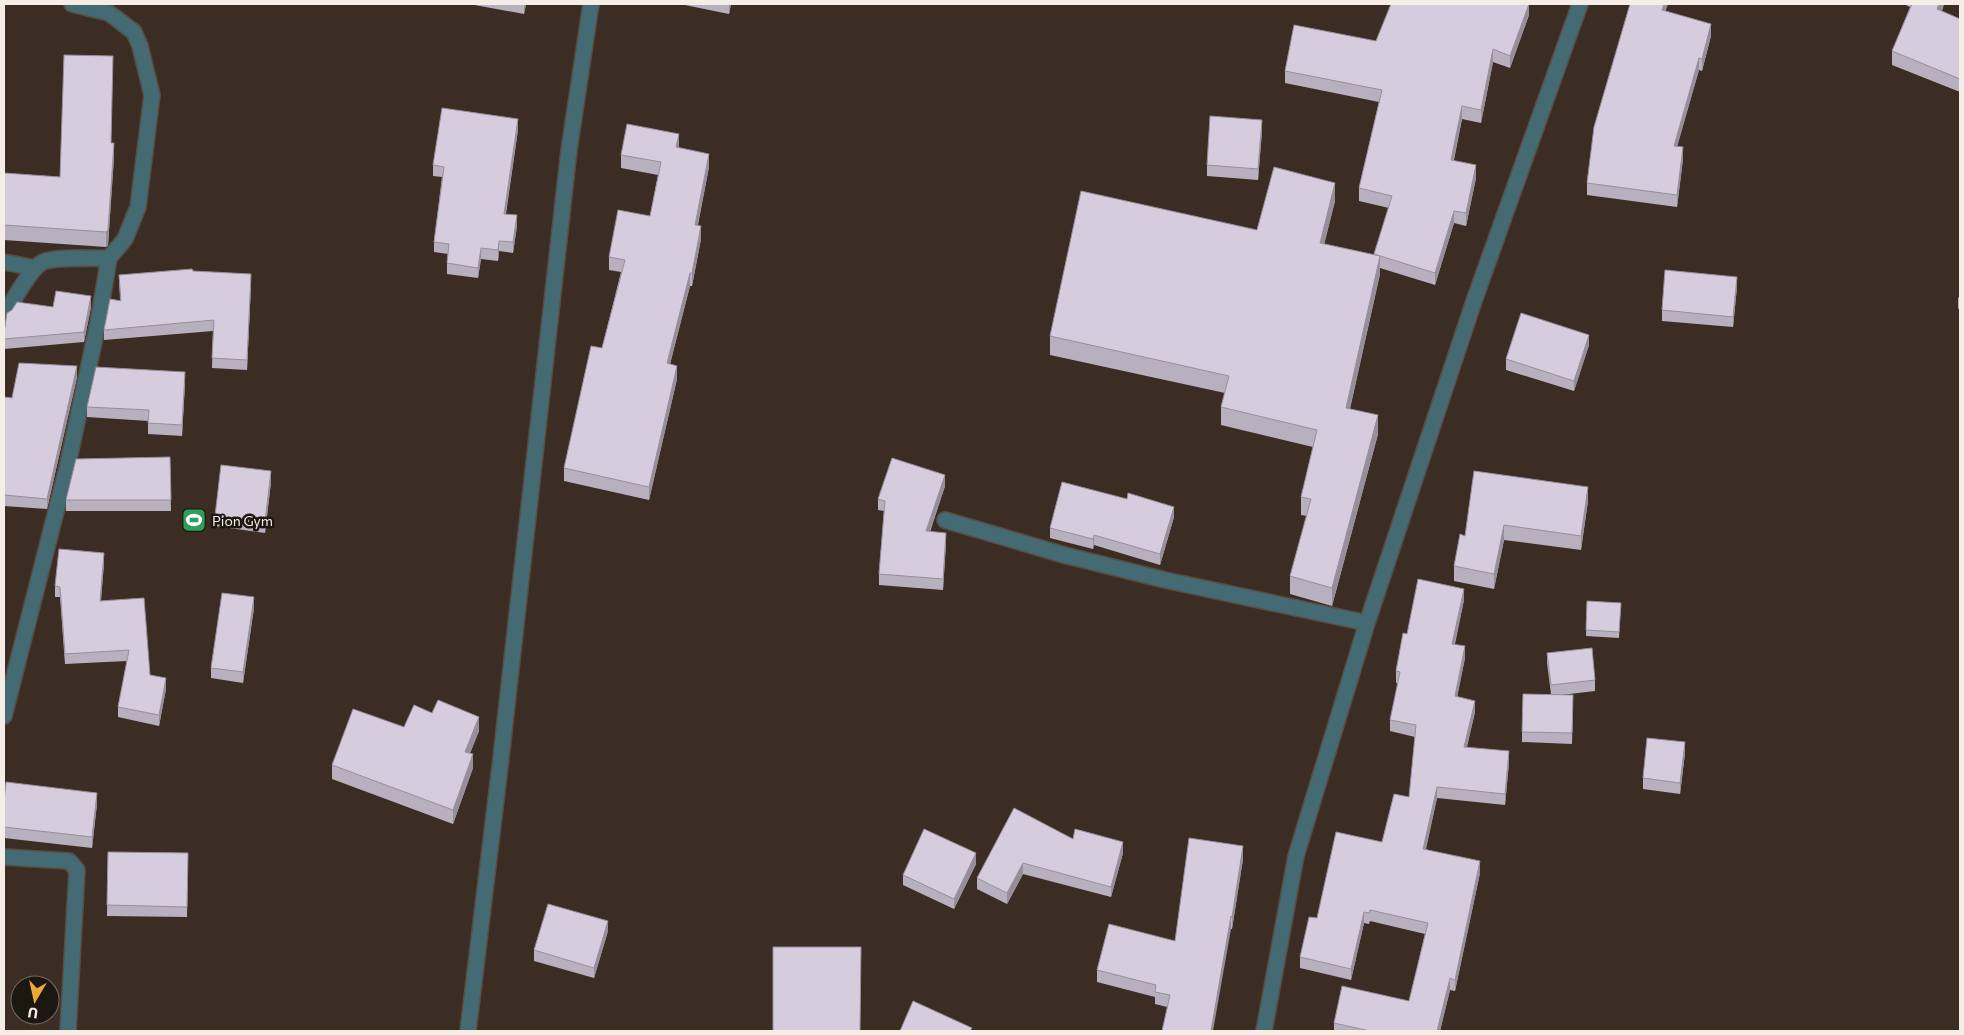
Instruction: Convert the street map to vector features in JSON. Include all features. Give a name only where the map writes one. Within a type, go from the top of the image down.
[{"type":"street","points":[[4,716],[67,468],[98,323],[109,258],[125,239],[138,206],[152,94],[140,46],[134,32],[109,13],[72,4]]},
{"type":"street","points":[[468,1031],[504,738],[569,150],[591,4]]},
{"type":"street","points":[[1264,1031],[1296,856],[1367,623],[1474,301],[1580,4]]},
{"type":"street","points":[[4,315],[35,268],[43,262],[109,258]]},
{"type":"street","points":[[4,262],[35,268]]},
{"type":"street","points":[[945,520],[1073,557],[1155,578],[1367,623]]},
{"type":"street","points":[[4,857],[69,861],[77,870],[68,1031]]},
{"type":"building","points":[[1391,4],[1529,4],[1510,56],[1493,49],[1481,110],[1462,106],[1451,160],[1476,165],[1466,213],[1454,211],[1435,273],[1374,254],[1392,196],[1359,188],[1382,90],[1285,71],[1294,25],[1376,41]]},
{"type":"building","points":[[1630,4],[1664,4],[1662,10],[1711,24],[1702,59],[1699,58],[1674,146],[1683,147],[1677,195],[1587,183],[1594,127]]},
{"type":"building","points":[[1912,4],[1939,4],[1937,9],[1960,19],[1960,79],[1892,51]]},
{"type":"building","points":[[64,55],[113,56],[111,143],[114,143],[108,230],[106,232],[4,225],[4,173],[60,177]]},
{"type":"building","points":[[442,108],[518,119],[504,214],[517,215],[513,242],[499,241],[498,250],[481,248],[478,268],[447,263],[449,244],[434,242],[444,167],[433,165]]},
{"type":"building","points":[[1210,116],[1262,120],[1258,169],[1207,165]]},
{"type":"building","points":[[627,124],[679,134],[676,147],[709,154],[695,225],[701,226],[692,273],[690,273],[667,363],[677,366],[649,487],[564,468],[591,346],[602,348],[625,260],[609,257],[618,210],[650,216],[661,162],[621,155]]},
{"type":"building","points":[[1274,167],[1335,183],[1320,243],[1380,256],[1346,408],[1378,415],[1332,588],[1290,576],[1311,499],[1301,497],[1317,430],[1221,407],[1229,376],[1050,336],[1081,191],[1257,230]]},
{"type":"building","points":[[192,269],[193,271],[251,274],[247,360],[212,358],[214,320],[104,330],[110,299],[121,301],[119,275]]},
{"type":"building","points":[[1665,270],[1737,277],[1733,317],[1662,310]]},
{"type":"building","points":[[56,291],[91,296],[84,332],[4,339],[7,313],[12,310],[17,302],[53,307]]},
{"type":"building","points":[[1521,313],[1589,335],[1574,381],[1506,359]]},
{"type":"building","points":[[19,363],[77,366],[47,499],[4,495],[4,397],[12,398]]},
{"type":"building","points":[[96,367],[185,372],[182,425],[148,423],[149,410],[87,407]]},
{"type":"building","points":[[170,457],[171,500],[66,500],[76,459]]},
{"type":"building","points":[[892,458],[945,475],[926,531],[946,533],[943,579],[879,574],[885,501],[878,499]]},
{"type":"building","points":[[221,465],[271,471],[265,522],[215,516]]},
{"type":"building","points":[[1474,471],[1588,487],[1581,536],[1504,525],[1494,574],[1454,566],[1460,534],[1465,536]]},
{"type":"building","points":[[1062,482],[1127,499],[1128,493],[1174,507],[1160,554],[1094,535],[1093,539],[1050,528]]},
{"type":"building","points":[[59,549],[104,553],[100,601],[144,598],[150,675],[166,678],[159,715],[118,707],[129,650],[65,654],[60,587],[55,586]]},
{"type":"building","points":[[1418,579],[1464,589],[1452,644],[1465,646],[1455,696],[1475,701],[1464,747],[1509,751],[1505,794],[1437,787],[1423,849],[1480,861],[1455,980],[1450,978],[1437,1031],[1370,1031],[1334,1023],[1342,986],[1409,1001],[1428,923],[1370,910],[1369,913],[1364,912],[1351,969],[1300,957],[1309,917],[1317,918],[1336,832],[1382,842],[1394,794],[1409,797],[1416,725],[1390,720],[1400,672],[1396,671],[1403,633],[1407,634]]},
{"type":"building","points":[[222,593],[254,597],[243,672],[211,668]]},
{"type":"building","points":[[1587,601],[1621,603],[1619,632],[1586,630]]},
{"type":"building","points":[[1592,648],[1595,680],[1551,685],[1547,653]]},
{"type":"building","points":[[1523,694],[1573,695],[1572,733],[1522,732]]},
{"type":"building","points":[[438,700],[479,717],[465,752],[473,754],[453,810],[332,765],[353,709],[404,727],[414,705],[432,713]]},
{"type":"building","points":[[1647,738],[1685,742],[1680,783],[1643,778]]},
{"type":"building","points":[[6,782],[97,793],[92,837],[4,827]]},
{"type":"building","points":[[1014,808],[1073,839],[1075,829],[1123,842],[1111,887],[1023,863],[1007,893],[977,878]]},
{"type":"building","points":[[924,829],[976,853],[954,899],[903,875]]},
{"type":"building","points":[[1189,838],[1243,846],[1211,1031],[1162,1031],[1170,995],[1155,992],[1156,985],[1097,970],[1109,924],[1175,941]]},
{"type":"building","points":[[108,852],[188,853],[187,907],[107,905]]},
{"type":"building","points":[[548,904],[608,921],[594,968],[534,950]]},
{"type":"building","points":[[773,947],[861,947],[860,1031],[773,1031]]},
{"type":"building","points":[[913,1001],[972,1028],[970,1031],[900,1031]]},
{"type":"place","name":"Pion Gym","points":[[194,520]]}]
